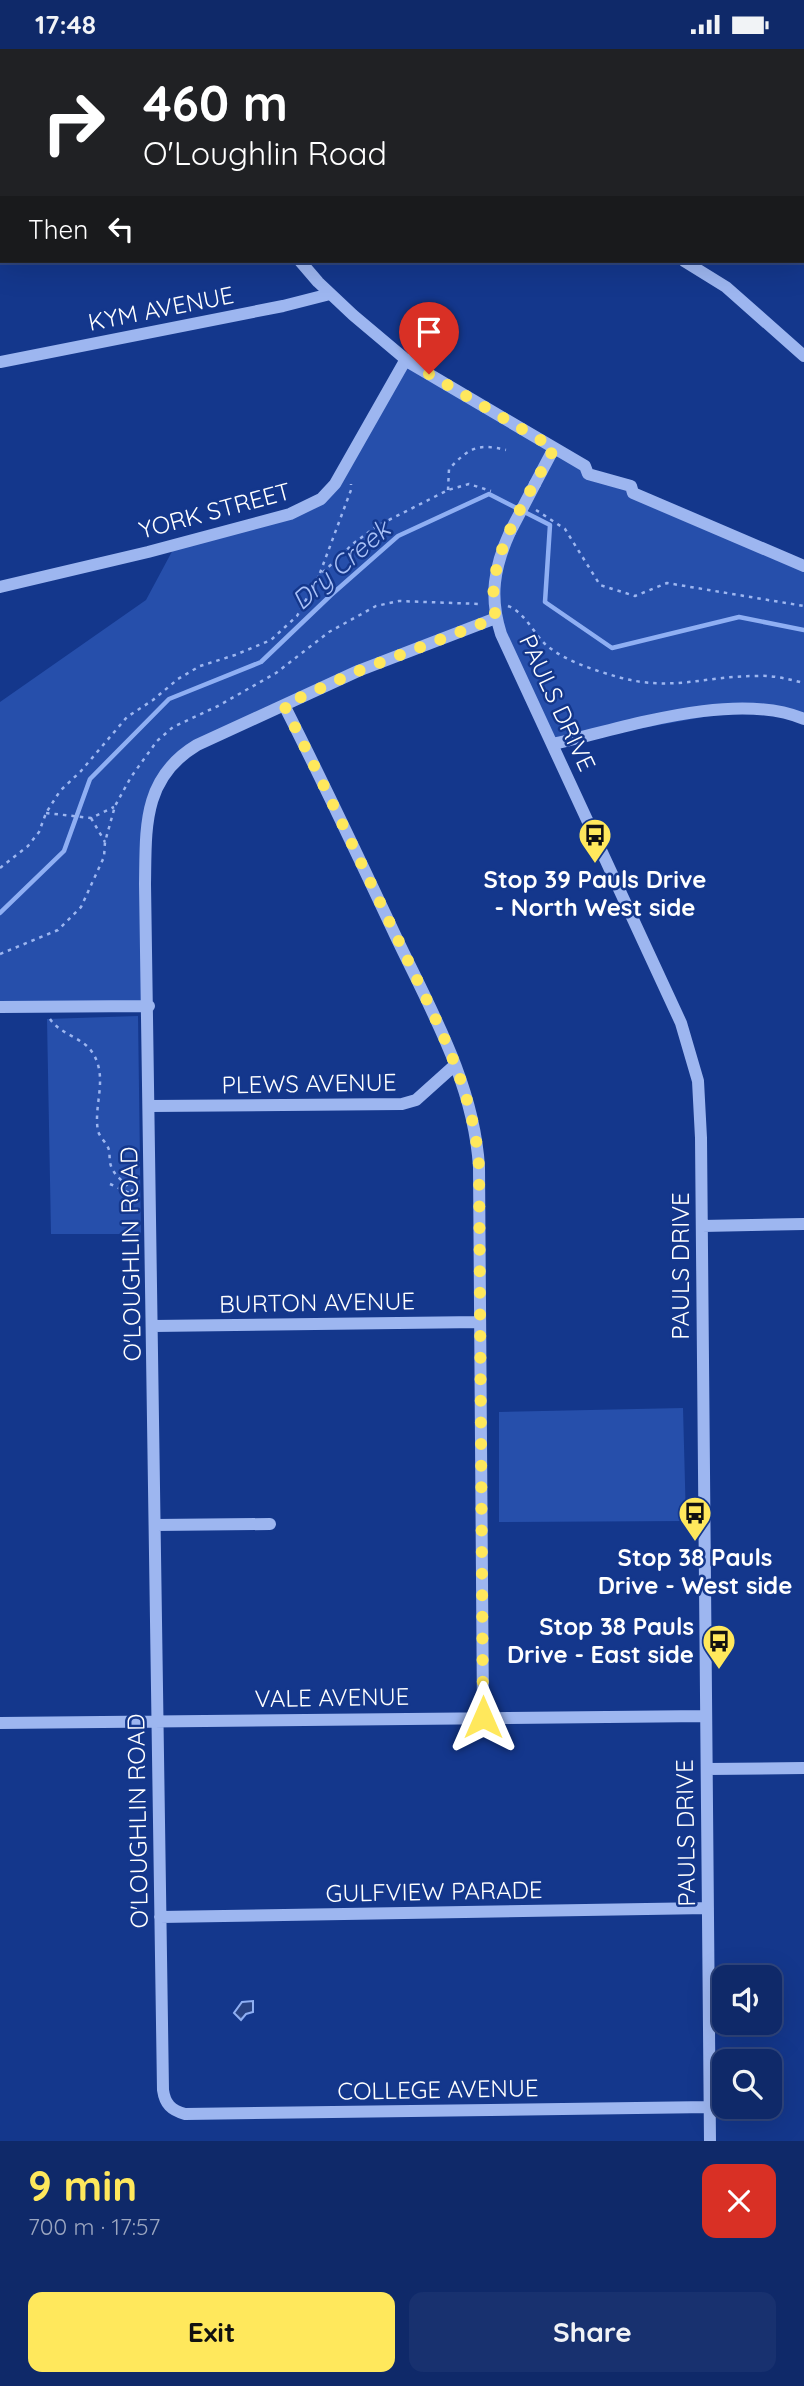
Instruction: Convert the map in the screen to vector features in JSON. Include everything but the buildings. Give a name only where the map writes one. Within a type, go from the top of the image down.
[{"type":"street","points":[[302,263],[330,294],[406,359],[585,466],[588,474],[631,486],[633,493],[804,566]]},
{"type":"street","points":[[687,263],[726,287],[804,356]]},
{"type":"street","name":"KYM AVENUE","points":[[0,362],[270,309],[330,294]]},
{"type":"street","name":"YORK STREET","points":[[0,587],[290,515],[307,507],[325,495],[335,484],[406,359]]},
{"type":"street","name":"PAULS DRIVE","points":[[554,448],[510,532],[495,572],[495,612],[506,645],[681,1023],[691,1052],[701,1108],[710,2141]]},
{"type":"street","name":"O'LOUGHLIN ROAD","points":[[169,2106],[163,2090],[146,834],[153,796],[165,773],[190,749],[358,671],[495,612]]},
{"type":"street","points":[[284,705],[445,1039],[470,1108],[478,1145],[483,1717]]},
{"type":"street","points":[[553,744],[700,712],[765,708],[804,719]]},
{"type":"street","points":[[0,1007],[149,1006]]},
{"type":"street","name":"PLEWS AVENUE","points":[[150,1106],[402,1104],[416,1100],[455,1065]]},
{"type":"street","points":[[702,1226],[804,1224]]},
{"type":"street","name":"BURTON AVENUE","points":[[153,1326],[481,1322]]},
{"type":"street","points":[[155,1525],[270,1524]]},
{"type":"street","name":"VALE AVENUE","points":[[0,1723],[706,1716]]},
{"type":"street","points":[[707,1769],[804,1768]]},
{"type":"street","name":"GULFVIEW PARADE","points":[[160,1917],[708,1908]]},
{"type":"street","name":"COLLEGE AVENUE","points":[[169,2106],[185,2114],[710,2107]]},
{"type":"path","points":[[448,490],[449,469],[467,451],[490,446],[506,450]]},
{"type":"path","points":[[0,868],[28,846],[39,832],[46,813],[60,791],[81,771],[127,717],[200,666],[235,655],[271,639],[297,617],[319,576],[351,491],[352,457]]},
{"type":"path","points":[[319,576],[354,543],[377,526],[448,490],[469,484],[491,491]]},
{"type":"path","points":[[536,510],[565,529],[600,585],[635,596],[667,583],[804,606]]},
{"type":"path","points":[[0,954],[58,930],[81,907],[104,857],[105,842],[115,806],[156,741],[173,727],[218,706],[276,673],[329,632],[376,606],[399,601],[495,612],[513,607],[546,645],[565,657],[640,683],[672,685],[757,676],[804,683]]},
{"type":"path","points":[[46,813],[91,818],[115,806]]},
{"type":"path","points":[[91,818],[105,842]]},
{"type":"path","points":[[48,1016],[61,1031],[84,1044],[92,1052],[100,1073],[96,1107],[99,1135],[109,1149],[111,1168],[137,1196]]},
{"type":"path","points":[[110,1184],[143,1199]]},
{"type":"shaded area","points":[[406,359],[585,466],[804,565],[804,720],[755,708],[553,744],[495,613],[190,749],[159,782],[149,808],[149,1006],[0,1007],[0,702],[146,600],[176,544],[290,514],[330,490]]},
{"type":"shaded area","points":[[138,1016],[141,1234],[51,1234],[47,1019]]},
{"type":"shaded area","points":[[683,1408],[686,1521],[499,1522],[499,1412]]},
{"type":"water","points":[[253,2001],[253,2012],[246,2014],[241,2020],[234,2013],[242,2002]]},
{"type":"waterway","name":"Dry Creek","points":[[0,913],[64,851],[90,779],[169,699],[261,662],[398,536],[489,494],[550,525],[545,602],[612,648],[739,617],[804,630]]},
{"type":"place","name":"Stop 39 Pauls Drive - North West side","points":[[595,865]]},
{"type":"place","name":"Stop 38 Pauls Drive - West side","points":[[695,1543]]},
{"type":"place","name":"Stop 38 Pauls Drive - East side","points":[[719,1671]]},
{"type":"route","points":[[429,374],[554,448],[498,559],[493,591],[496,618],[358,671],[284,705],[445,1039],[470,1108],[478,1145],[483,1717]]}]
